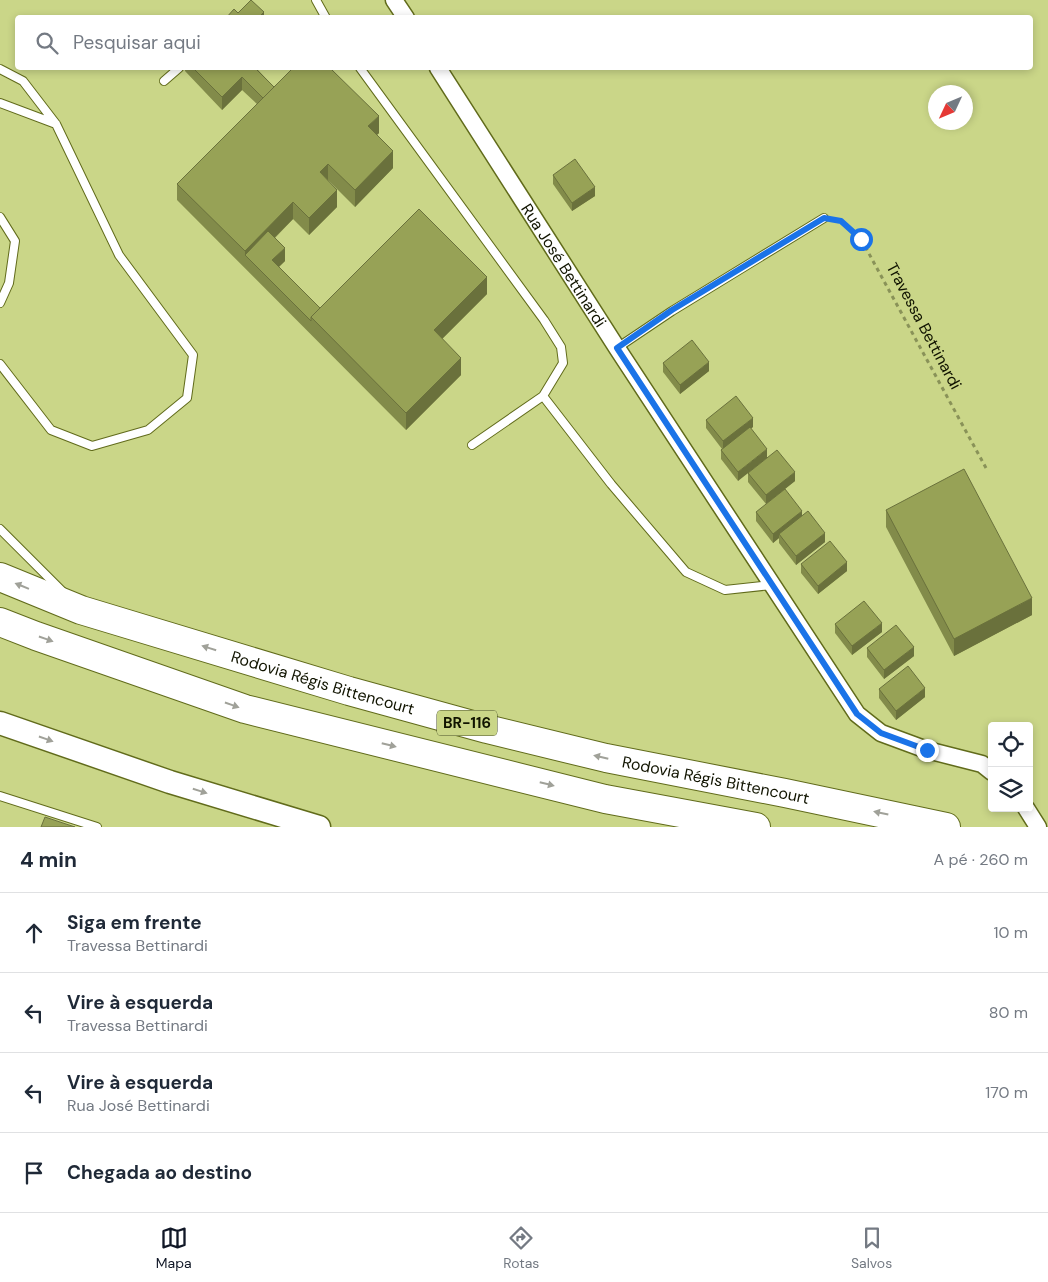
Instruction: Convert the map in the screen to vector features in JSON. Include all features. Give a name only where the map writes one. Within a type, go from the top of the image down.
[{"type":"highway","name":"Rodovia Régis Bittencourt","points":[[0,577],[81,610],[349,691],[478,726],[606,758],[946,827]]},
{"type":"highway","name":"BR-116","points":[[0,622],[245,709],[604,799],[756,827]]},
{"type":"main road","points":[[0,724],[170,782],[312,826]]},
{"type":"street","points":[[394,0],[404,15]]},
{"type":"street","name":"Rua José Bettinardi","points":[[439,70],[617,348],[857,714],[881,733],[927,750],[982,764],[988,769]]},
{"type":"street","points":[[1029,812],[1038,827]]},
{"type":"lane","points":[[316,0],[324,15]]},
{"type":"lane","points":[[0,68],[23,81],[56,124],[120,255],[192,356],[187,398],[148,430],[92,446],[51,430],[0,364]]},
{"type":"lane","points":[[164,81],[176,70]]},
{"type":"lane","points":[[361,70],[538,312],[561,347],[563,364],[543,396],[472,445]]},
{"type":"lane","points":[[0,103],[56,124]]},
{"type":"lane","points":[[0,217],[15,241],[9,283],[0,303]]},
{"type":"lane","points":[[617,348],[672,310],[824,218]]},
{"type":"lane","points":[[543,396],[611,484],[686,572],[725,590],[772,585]]},
{"type":"lane","points":[[0,529],[81,610]]},
{"type":"lane","points":[[0,796],[97,827]]},
{"type":"path","name":"Travessa Bettinardi","points":[[824,218],[841,221],[861,239],[986,468]]},
{"type":"building","points":[[251,0],[264,12],[261,15],[229,15],[234,9],[238,13]]},
{"type":"building","points":[[195,70],[257,70],[274,87],[263,98],[242,77],[222,97]]},
{"type":"building","points":[[291,70],[332,70],[379,116],[368,126],[393,151],[355,190],[328,164],[320,172],[337,190],[309,218],[293,202],[245,251],[177,184]]},
{"type":"building","points":[[575,159],[595,187],[572,203],[553,175]]},
{"type":"building","points":[[419,209],[487,277],[434,330],[461,358],[406,413],[311,317]]},
{"type":"building","points":[[268,231],[285,248],[272,260],[320,308],[311,317],[311,321],[245,255]]},
{"type":"building","points":[[692,340],[709,362],[680,385],[663,363]]},
{"type":"building","points":[[736,396],[753,418],[723,441],[706,420]]},
{"type":"building","points":[[750,427],[767,449],[738,472],[721,450]]},
{"type":"building","points":[[777,450],[795,472],[766,495],[748,473]]},
{"type":"building","points":[[964,469],[1032,598],[954,639],[886,510]]},
{"type":"building","points":[[785,489],[802,511],[773,534],[756,512]]},
{"type":"building","points":[[808,511],[825,533],[796,556],[779,534]]},
{"type":"building","points":[[830,541],[847,562],[818,586],[801,564]]},
{"type":"building","points":[[864,601],[882,623],[852,646],[835,624]]},
{"type":"building","points":[[896,625],[914,647],[884,670],[867,648]]},
{"type":"building","points":[[908,666],[925,688],[896,711],[879,689]]},
{"type":"building","points":[[45,817],[75,827],[41,827]]},
{"type":"route","points":[[861,239],[841,221],[824,218],[672,310],[617,348],[857,714],[881,733],[927,750]]}]
